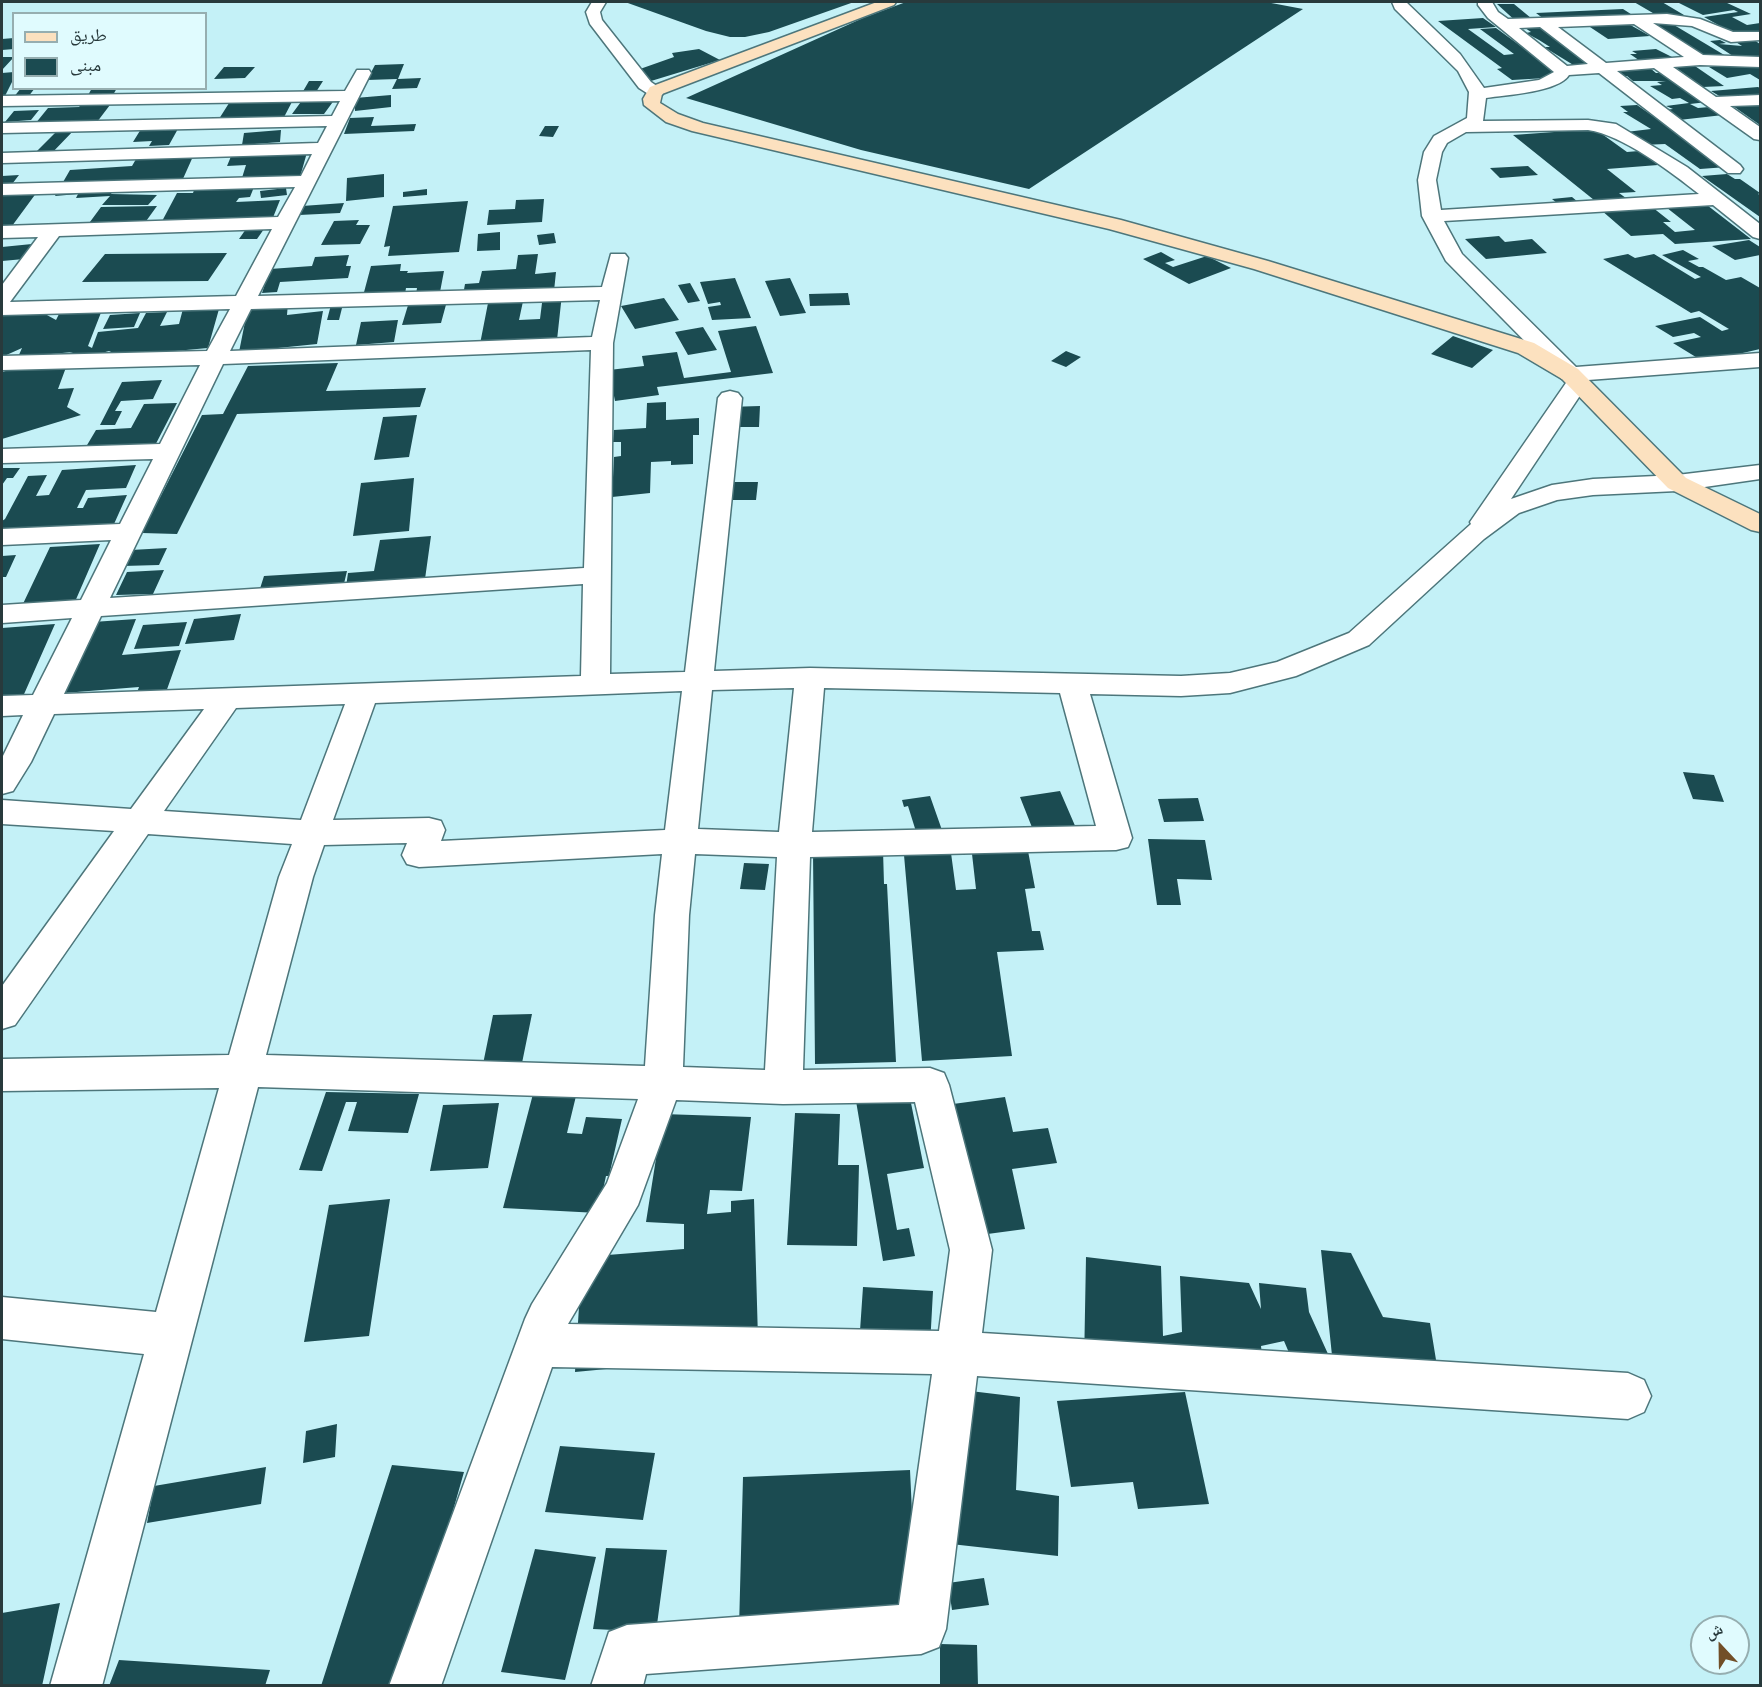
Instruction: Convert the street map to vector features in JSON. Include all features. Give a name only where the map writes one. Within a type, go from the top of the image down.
[{"type":"street","points":[[598,2],[593,12],[595,21],[645,85],[656,91]]},
{"type":"street","points":[[888,2],[656,91],[651,99],[652,105],[660,112],[698,127],[1114,224],[1261,265],[1526,348],[1574,378],[1761,360]]},
{"type":"street","points":[[1399,2],[1400,6],[1422,29],[1458,61],[1478,94],[1475,120],[1440,140],[1433,152],[1427,180],[1432,216],[1453,257],[1677,483],[1761,524]]},
{"type":"street","points":[[1485,2],[1493,15],[1563,71],[1700,60],[1757,60]]},
{"type":"street","points":[[1628,2],[1651,18]]},
{"type":"street","points":[[1674,3],[1694,16],[1695,22]]},
{"type":"street","points":[[1635,18],[1700,60]]},
{"type":"street","points":[[1505,24],[1651,18],[1695,22],[1725,36],[1761,36]]},
{"type":"street","points":[[1543,22],[1599,67],[1743,169],[1681,171]]},
{"type":"street","points":[[1658,64],[1761,135]]},
{"type":"street","points":[[1478,94],[1543,84],[1560,77],[1563,71]]},
{"type":"street","points":[[2,783],[15,762],[215,358],[363,73]]},
{"type":"street","points":[[2,101],[351,96]]},
{"type":"street","points":[[1713,102],[1761,100]]},
{"type":"street","points":[[2,128],[338,122]]},
{"type":"street","points":[[1463,127],[1601,125],[1619,132],[1681,171],[1761,233]]},
{"type":"street","points":[[2,158],[325,148]]},
{"type":"street","points":[[2,189],[308,181]]},
{"type":"street","points":[[1432,216],[1718,199]]},
{"type":"street","points":[[2,232],[287,223]]},
{"type":"street","points":[[2,299],[53,230]]},
{"type":"street","points":[[595,685],[602,343],[618,258]]},
{"type":"street","points":[[2,271],[22,270]]},
{"type":"street","points":[[2,309],[611,293]]},
{"type":"street","points":[[2,363],[215,358],[602,343]]},
{"type":"street","points":[[1475,533],[1574,378]]},
{"type":"street","points":[[415,1686],[547,1319],[624,1192],[663,1083],[672,915],[730,398]]},
{"type":"street","points":[[2,456],[168,451]]},
{"type":"street","points":[[2,706],[810,678],[1181,686],[1230,683],[1286,669],[1359,639],[1475,533],[1510,508],[1552,493],[1593,487],[1677,483],[1761,472]]},
{"type":"street","points":[[2,537],[127,532]]},
{"type":"street","points":[[2,614],[597,575]]},
{"type":"street","points":[[783,1087],[794,845],[810,678]]},
{"type":"street","points":[[2,812],[313,833],[429,830],[419,855],[680,842],[794,845],[1116,838],[1072,682]]},
{"type":"street","points":[[76,1686],[296,877],[364,692]]},
{"type":"street","points":[[2,1014],[228,697]]},
{"type":"street","points":[[2,1076],[243,1072],[783,1087],[930,1085],[971,1250],[921,1629],[627,1650],[617,1686]]},
{"type":"street","points":[[2,1318],[171,1335]]},
{"type":"street","points":[[537,1345],[957,1353],[1629,1396]]},
{"type":"building","points":[[625,2],[854,2],[769,32],[745,37],[730,37],[706,31]]},
{"type":"building","points":[[906,2],[1266,2],[1303,9],[1029,189],[861,150],[686,98],[863,18]]},
{"type":"building","points":[[1634,2],[1662,2],[1684,15],[1658,16]]},
{"type":"building","points":[[1677,2],[1725,2],[1751,14],[1732,17],[1747,25],[1760,23],[1760,34],[1738,36],[1704,17],[1738,12],[1734,10],[1703,15]]},
{"type":"building","points":[[1497,4],[1514,4],[1537,23],[1519,24]]},
{"type":"building","points":[[1623,9],[1637,18],[1548,22],[1536,13]]},
{"type":"building","points":[[1483,18],[1496,27],[1468,29],[1504,55],[1514,54],[1480,29],[1496,28],[1563,77],[1512,80],[1497,69],[1502,68],[1438,21]]},
{"type":"building","points":[[1652,20],[1669,22],[1731,59],[1713,60],[1703,55],[1696,55],[1646,25],[1660,24]]},
{"type":"building","points":[[1625,22],[1650,36],[1608,39],[1587,25]]},
{"type":"building","points":[[1542,27],[1581,54],[1575,54],[1594,65],[1575,66],[1526,33],[1531,32],[1525,28]]},
{"type":"building","points":[[12,38],[12,49],[2,50],[2,39]]},
{"type":"building","points":[[1751,38],[1760,44],[1760,57],[1736,58],[1710,41],[1720,40],[1726,43],[1719,44],[1742,46],[1731,39]]},
{"type":"building","points":[[699,49],[720,60],[651,81],[640,69],[674,57],[672,53]]},
{"type":"building","points":[[1656,49],[1680,61],[1643,63],[1630,54],[1637,54],[1632,51]]},
{"type":"building","points":[[2,57],[12,57],[12,59],[2,70]]},
{"type":"building","points":[[1750,62],[1760,68],[1760,80],[1750,74],[1727,78],[1709,67]]},
{"type":"building","points":[[404,64],[398,79],[421,78],[417,88],[392,89],[397,79],[367,80],[375,65]]},
{"type":"building","points":[[1680,64],[1692,64],[1724,86],[1703,87],[1675,67],[1683,67]]},
{"type":"building","points":[[224,67],[255,67],[245,78],[214,79]]},
{"type":"building","points":[[1638,68],[1650,68],[1656,73],[1661,73],[1707,102],[1690,104],[1698,108],[1709,107],[1723,115],[1679,120],[1664,110],[1673,109],[1666,106],[1689,103],[1680,98],[1672,99],[1650,86],[1662,85],[1657,82],[1666,81],[1633,81],[1627,76],[1617,76],[1611,71],[1640,70]]},
{"type":"building","points":[[12,72],[12,82],[5,96],[2,96],[2,73]]},
{"type":"building","points":[[309,81],[323,81],[316,92],[302,93]]},
{"type":"building","points":[[1760,88],[1760,100],[1731,103],[1711,91]]},
{"type":"building","points":[[19,90],[33,90],[28,97],[13,98]]},
{"type":"building","points":[[91,90],[116,90],[113,95],[87,97]]},
{"type":"building","points":[[391,95],[391,107],[355,111],[355,98]]},
{"type":"building","points":[[294,98],[282,121],[217,122],[231,100]]},
{"type":"building","points":[[303,99],[335,99],[324,114],[292,114]]},
{"type":"building","points":[[113,101],[97,122],[35,124],[48,108],[79,107],[83,102]]},
{"type":"building","points":[[1637,105],[1727,167],[1700,169],[1665,144],[1643,145],[1626,132],[1651,129],[1623,112],[1628,112],[1620,106]]},
{"type":"building","points":[[1760,105],[1760,125],[1733,106]]},
{"type":"building","points":[[39,110],[31,120],[5,122],[14,111]]},
{"type":"building","points":[[374,117],[371,126],[416,124],[414,131],[344,134],[350,118]]},
{"type":"building","points":[[545,126],[559,126],[553,137],[539,136]]},
{"type":"building","points":[[179,127],[169,145],[149,146],[152,141],[133,142],[141,129]]},
{"type":"building","points":[[60,128],[76,128],[49,156],[32,156]]},
{"type":"building","points":[[1595,129],[1627,152],[1639,151],[1658,165],[1607,169],[1636,192],[1619,193],[1630,201],[1599,204],[1513,135]]},
{"type":"building","points":[[281,130],[280,142],[242,145],[244,133]]},
{"type":"building","points":[[308,149],[300,177],[241,181],[246,165],[227,166],[232,154]]},
{"type":"building","points":[[195,152],[182,181],[116,185],[111,194],[157,195],[148,205],[102,205],[110,196],[76,198],[78,194],[55,196],[70,170],[132,166],[139,154]]},
{"type":"building","points":[[1528,166],[1538,175],[1500,178],[1490,168]]},
{"type":"building","points":[[384,174],[384,197],[346,201],[347,178]]},
{"type":"building","points":[[1727,174],[1740,179],[1760,193],[1758,194],[1760,195],[1760,217],[1702,176]]},
{"type":"building","points":[[19,175],[9,188],[2,188],[2,176]]},
{"type":"building","points":[[254,187],[250,197],[239,198],[236,202],[280,200],[272,220],[160,225],[177,193]]},
{"type":"building","points":[[286,188],[287,195],[261,198],[260,191]]},
{"type":"building","points":[[427,189],[427,195],[403,197],[403,192]]},
{"type":"building","points":[[37,192],[12,226],[2,226],[2,193]]},
{"type":"building","points":[[1572,197],[1578,202],[1557,203],[1552,199]]},
{"type":"building","points":[[544,199],[542,222],[487,225],[489,210],[515,209],[516,200]]},
{"type":"building","points":[[468,201],[459,252],[388,256],[390,246],[384,247],[393,206]]},
{"type":"building","points":[[1703,202],[1751,239],[1675,244],[1663,234],[1631,236],[1601,210],[1652,207],[1671,222],[1663,222],[1675,232],[1695,230],[1662,204]]},
{"type":"building","points":[[344,203],[340,213],[299,215],[302,206]]},
{"type":"building","points":[[157,206],[144,224],[87,226],[101,207]]},
{"type":"building","points":[[359,220],[356,225],[370,225],[360,244],[321,245],[334,221]]},
{"type":"building","points":[[246,229],[264,229],[257,239],[239,239]]},
{"type":"building","points":[[500,232],[500,250],[477,251],[478,234]]},
{"type":"building","points":[[554,233],[556,243],[539,245],[537,235]]},
{"type":"building","points":[[1499,236],[1505,242],[1532,239],[1547,253],[1486,259],[1465,239]]},
{"type":"building","points":[[1749,240],[1760,247],[1760,255],[1735,260],[1712,246]]},
{"type":"building","points":[[32,244],[24,259],[2,261],[2,247]]},
{"type":"building","points":[[1683,250],[1699,259],[1688,261],[1699,267],[1726,280],[1741,277],[1760,288],[1760,349],[1704,362],[1673,343],[1701,337],[1694,333],[1673,337],[1655,326],[1700,317],[1722,331],[1729,329],[1699,311],[1691,313],[1603,259],[1628,254],[1635,258],[1654,254],[1695,279],[1701,277],[1662,255]]},
{"type":"building","points":[[1161,252],[1175,260],[1165,263],[1173,267],[1207,256],[1231,268],[1189,284],[1143,259]]},
{"type":"building","points":[[227,253],[208,281],[82,282],[105,254]]},
{"type":"building","points":[[538,254],[535,274],[556,272],[554,291],[525,292],[519,320],[540,319],[543,295],[562,294],[557,340],[480,344],[489,298],[463,295],[465,284],[479,283],[482,271],[516,269],[518,255]]},
{"type":"building","points":[[349,255],[346,266],[351,266],[348,278],[280,282],[277,292],[262,293],[270,269],[312,266],[315,257]]},
{"type":"building","points":[[401,264],[400,271],[408,271],[407,273],[444,271],[440,292],[416,294],[417,288],[406,288],[405,294],[363,296],[371,266]]},
{"type":"building","points":[[735,278],[751,318],[712,320],[708,307],[721,305],[720,302],[708,304],[700,282]]},
{"type":"building","points":[[790,278],[806,313],[780,316],[765,281]]},
{"type":"building","points":[[690,283],[700,301],[688,303],[678,285]]},
{"type":"building","points":[[848,293],[850,305],[810,306],[809,294]]},
{"type":"building","points":[[664,298],[679,320],[635,329],[621,306]]},
{"type":"building","points":[[344,300],[339,320],[327,320],[332,301]]},
{"type":"building","points":[[447,301],[441,323],[402,325],[409,302]]},
{"type":"building","points":[[221,302],[208,348],[120,356],[109,351],[68,362],[58,389],[74,388],[67,407],[81,415],[2,439],[2,372],[73,352],[18,357],[22,348],[2,357],[2,312],[36,309],[56,320],[59,314],[102,310],[88,346],[92,348],[98,332],[138,328],[146,313],[167,312],[160,326],[179,324],[184,305]]},
{"type":"building","points":[[288,303],[287,315],[323,311],[317,344],[239,352],[248,307]]},
{"type":"building","points":[[140,313],[134,327],[103,329],[110,315]]},
{"type":"building","points":[[398,320],[394,342],[356,345],[361,322]]},
{"type":"building","points":[[756,326],[773,373],[657,387],[659,395],[615,401],[609,370],[644,366],[642,356],[677,352],[684,378],[731,372],[718,331]]},
{"type":"building","points":[[703,327],[717,350],[688,355],[675,332]]},
{"type":"building","points":[[1453,336],[1493,350],[1472,368],[1431,354]]},
{"type":"building","points":[[1066,351],[1081,357],[1066,367],[1051,361]]},
{"type":"building","points":[[338,363],[326,391],[426,388],[420,407],[237,414],[177,534],[142,533],[202,415],[223,414],[248,366]]},
{"type":"building","points":[[162,380],[153,399],[121,401],[115,411],[122,411],[115,425],[100,425],[122,382]]},
{"type":"building","points":[[666,402],[666,420],[699,418],[699,435],[693,435],[693,464],[671,465],[671,461],[651,462],[650,493],[612,497],[614,457],[621,456],[621,442],[613,442],[614,430],[646,428],[647,403]]},
{"type":"building","points":[[177,403],[148,459],[77,462],[96,430],[131,428],[144,404]]},
{"type":"building","points":[[760,406],[759,427],[727,427],[728,407]]},
{"type":"building","points":[[417,415],[409,457],[374,460],[383,417]]},
{"type":"building","points":[[136,465],[126,488],[86,490],[77,508],[83,508],[88,498],[127,495],[110,533],[2,540],[2,521],[28,476],[47,475],[36,496],[49,495],[62,470]]},
{"type":"building","points":[[2,468],[20,468],[13,478],[7,478],[2,485]]},
{"type":"building","points":[[414,478],[409,531],[353,536],[361,483]]},
{"type":"building","points":[[724,482],[758,482],[756,500],[721,500]]},
{"type":"building","points":[[431,536],[425,579],[346,587],[348,573],[374,571],[380,540]]},
{"type":"building","points":[[100,544],[74,604],[21,608],[50,547]]},
{"type":"building","points":[[167,548],[159,565],[123,566],[131,550]]},
{"type":"building","points":[[16,555],[6,577],[2,577],[2,556]]},
{"type":"building","points":[[164,570],[153,594],[116,595],[127,572]]},
{"type":"building","points":[[347,571],[342,592],[257,598],[264,576]]},
{"type":"building","points":[[241,614],[234,640],[185,644],[194,619]]},
{"type":"building","points":[[136,619],[122,655],[181,650],[165,695],[135,698],[139,687],[64,693],[93,622]]},
{"type":"building","points":[[187,622],[179,646],[134,649],[143,625]]},
{"type":"building","points":[[55,624],[21,701],[2,703],[2,628]]},
{"type":"building","points":[[1683,772],[1714,775],[1724,802],[1693,799]]},
{"type":"building","points":[[1060,791],[1076,828],[1035,835],[1020,797]]},
{"type":"building","points":[[930,796],[943,833],[918,838],[908,806],[904,807],[902,800]]},
{"type":"building","points":[[1198,798],[1204,821],[1164,822],[1158,799]]},
{"type":"building","points":[[1148,839],[1205,840],[1212,880],[1177,879],[1181,905],[1157,905]]},
{"type":"building","points":[[883,850],[884,884],[887,884],[896,1062],[815,1064],[813,852]]},
{"type":"building","points":[[1028,851],[1035,888],[1025,889],[1032,931],[1040,931],[1044,950],[997,952],[1012,1056],[922,1061],[904,855],[951,853],[956,890],[976,889],[972,854]]},
{"type":"building","points":[[744,863],[769,864],[765,890],[740,889]]},
{"type":"building","points":[[532,1014],[522,1063],[483,1064],[493,1015]]},
{"type":"building","points":[[326,1092],[419,1094],[408,1133],[348,1131],[357,1102],[346,1102],[322,1171],[299,1170]]},
{"type":"building","points":[[909,1093],[924,1168],[887,1174],[897,1230],[909,1228],[915,1256],[883,1261],[856,1101]]},
{"type":"building","points":[[533,1094],[576,1096],[567,1133],[582,1134],[586,1117],[622,1119],[598,1213],[503,1208]]},
{"type":"building","points":[[1005,1097],[1013,1132],[1048,1128],[1057,1163],[1012,1169],[1025,1229],[980,1235],[953,1104]]},
{"type":"building","points":[[499,1103],[488,1168],[430,1171],[443,1105]]},
{"type":"building","points":[[795,1113],[840,1114],[838,1165],[859,1165],[857,1246],[787,1245]]},
{"type":"building","points":[[663,1114],[751,1117],[742,1191],[710,1190],[707,1214],[731,1212],[731,1201],[754,1199],[758,1339],[723,1358],[575,1372],[582,1257],[684,1249],[684,1224],[646,1222]]},
{"type":"building","points":[[390,1199],[369,1336],[304,1342],[329,1205]]},
{"type":"building","points":[[1321,1250],[1351,1253],[1383,1317],[1430,1323],[1437,1366],[1296,1369],[1284,1341],[1261,1346],[1264,1374],[1084,1365],[1086,1257],[1161,1266],[1163,1336],[1182,1332],[1180,1276],[1249,1283],[1261,1309],[1259,1283],[1306,1288],[1309,1312],[1333,1365]]},
{"type":"building","points":[[863,1287],[933,1291],[929,1364],[858,1360]]},
{"type":"building","points":[[962,1390],[1020,1397],[1016,1490],[1059,1496],[1058,1556],[951,1544]]},
{"type":"building","points":[[1185,1392],[1209,1504],[1138,1509],[1133,1482],[1071,1487],[1057,1401]]},
{"type":"building","points":[[337,1424],[335,1457],[303,1463],[306,1431]]},
{"type":"building","points":[[560,1446],[655,1453],[643,1520],[545,1512]]},
{"type":"building","points":[[392,1465],[464,1472],[403,1686],[321,1686]]},
{"type":"building","points":[[266,1467],[261,1504],[147,1523],[154,1486]]},
{"type":"building","points":[[910,1470],[917,1619],[739,1628],[743,1477]]},
{"type":"building","points":[[606,1548],[667,1550],[656,1632],[593,1629]]},
{"type":"building","points":[[535,1549],[596,1557],[565,1680],[501,1672]]},
{"type":"building","points":[[984,1578],[989,1605],[952,1610],[948,1583]]},
{"type":"building","points":[[60,1603],[42,1686],[2,1686],[2,1613]]},
{"type":"building","points":[[940,1644],[977,1645],[978,1686],[940,1686]]},
{"type":"building","points":[[119,1660],[270,1670],[265,1686],[109,1686]]}]
